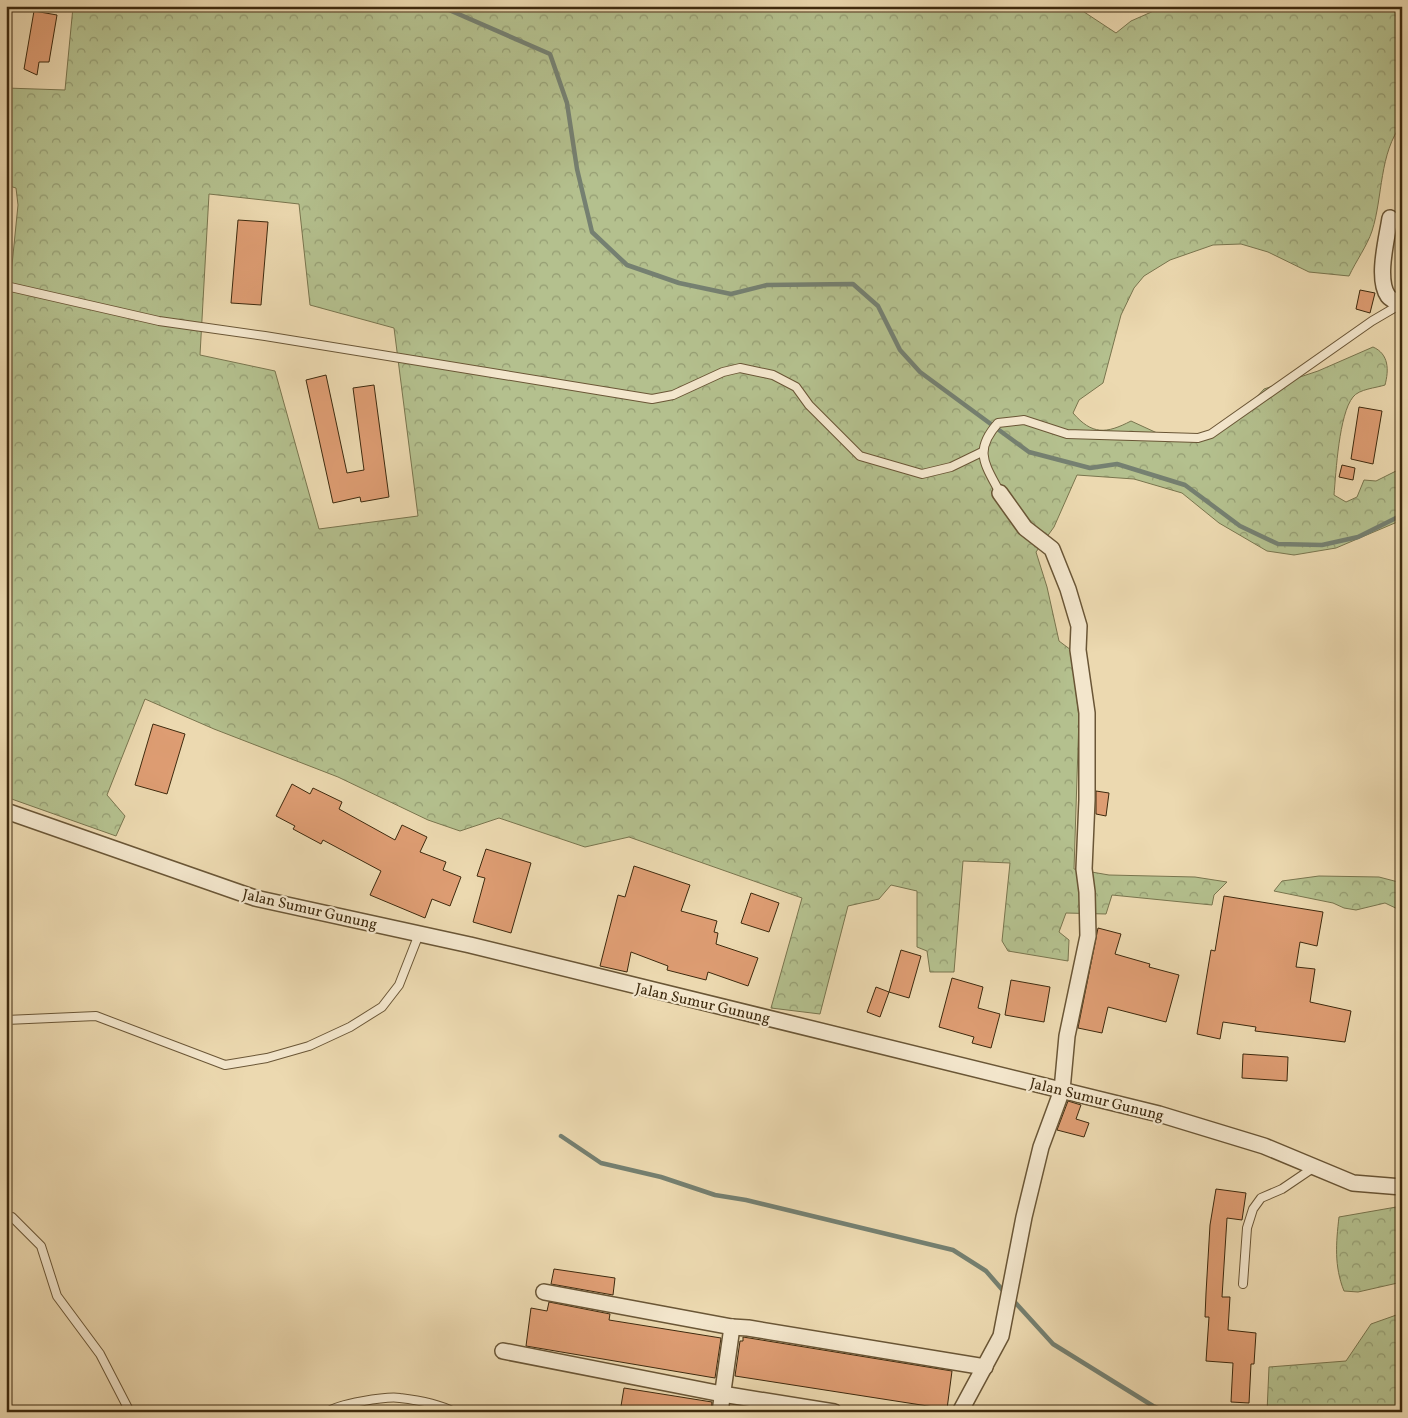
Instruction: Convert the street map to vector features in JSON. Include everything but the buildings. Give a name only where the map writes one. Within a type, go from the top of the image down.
[{"type":"street","points":[[1390,218],[1384,257],[1384,288],[1390,298],[1402,304]]},
{"type":"street","points":[[960,1412],[1001,1336],[1024,1217],[1041,1147],[1062,1090],[1067,1036],[1088,936],[1088,892],[1084,868],[1087,800],[1087,713],[1078,650],[1079,626],[1068,589],[1052,549],[1025,528],[1000,493]]},
{"type":"street","name":"Jalan Sumur Gunung","points":[[6,811],[255,898],[419,934],[1159,1114],[1255,1143],[1353,1183],[1402,1187]]},
{"type":"street","points":[[544,1292],[732,1328],[748,1328],[985,1367]]},
{"type":"street","points":[[720,1412],[732,1328]]},
{"type":"street","points":[[503,1351],[722,1394],[834,1412]]},
{"type":"lane","points":[[6,286],[159,321],[265,336],[652,399],[673,395],[723,372],[740,368],[773,375],[796,386],[809,405],[860,456],[922,474],[950,467],[982,452]]},
{"type":"lane","points":[[1000,493],[986,466],[982,452],[986,436],[998,423],[1024,420],[1067,434],[1198,438],[1211,434],[1372,322],[1402,304]]},
{"type":"lane","points":[[6,1020],[96,1016],[225,1065],[267,1058],[309,1046],[350,1027],[382,1007],[399,985],[419,934]]},
{"type":"lane","points":[[1243,1284],[1247,1228],[1253,1209],[1262,1198],[1282,1189],[1313,1168]]},
{"type":"lane","points":[[6,1215],[12,1217],[40,1246],[57,1296],[100,1354],[130,1412]]},
{"type":"lane","points":[[328,1412],[331,1409],[356,1403],[399,1397],[454,1412]]},
{"type":"green space","points":[[70,6],[1075,6],[1116,33],[1131,21],[1165,6],[1402,6],[1402,124],[1389,148],[1385,162],[1376,218],[1372,231],[1349,276],[1309,272],[1268,252],[1241,244],[1213,245],[1170,260],[1144,276],[1134,288],[1121,315],[1103,383],[1079,400],[1073,413],[1093,429],[1107,430],[1131,421],[1168,438],[1182,440],[1208,433],[1255,399],[1264,389],[1318,371],[1373,347],[1385,358],[1387,374],[1385,385],[1359,392],[1348,405],[1341,429],[1334,495],[1346,502],[1357,497],[1364,480],[1376,481],[1402,468],[1402,520],[1336,548],[1294,555],[1267,551],[1219,523],[1182,493],[1134,479],[1077,475],[1054,527],[1036,552],[1047,587],[1059,641],[1071,650],[1079,717],[1074,869],[1109,875],[1195,877],[1227,882],[1214,895],[1212,905],[1112,895],[1106,914],[1066,913],[1059,932],[1069,940],[1068,961],[1008,951],[1002,941],[1010,863],[963,861],[954,972],[930,972],[927,951],[917,947],[917,891],[891,885],[879,899],[848,906],[820,1014],[771,1008],[802,898],[629,837],[585,847],[499,818],[460,831],[428,820],[338,777],[214,729],[145,699],[107,795],[125,816],[116,836],[6,797],[6,779],[12,763],[6,760],[6,274],[11,275],[18,205],[16,188],[6,185],[6,88],[65,90],[73,7]],"holes":[[[209,194],[299,204],[310,305],[394,328],[418,516],[319,529],[275,371],[200,355]]]},
{"type":"green space","points":[[1319,876],[1379,877],[1402,883],[1402,911],[1385,903],[1356,910],[1344,908],[1333,903],[1274,891],[1282,881]]},
{"type":"green space","points":[[1402,1206],[1402,1282],[1358,1292],[1344,1291],[1337,1263],[1339,1217]]},
{"type":"green space","points":[[1402,1313],[1402,1412],[1267,1412],[1269,1367],[1346,1361],[1371,1324]]},
{"type":"waterway","points":[[440,6],[550,54],[567,103],[577,169],[592,232],[627,265],[679,283],[731,294],[767,285],[853,284],[878,306],[900,350],[920,372],[1029,452],[1090,468],[1117,464],[1185,485],[1240,526],[1278,544],[1322,545],[1358,537],[1402,515]]},
{"type":"waterway","points":[[561,1136],[601,1163],[661,1177],[715,1195],[746,1200],[953,1250],[986,1271],[1006,1294]]},
{"type":"waterway","points":[[1012,1299],[1053,1344],[1153,1406],[1168,1412]]}]
